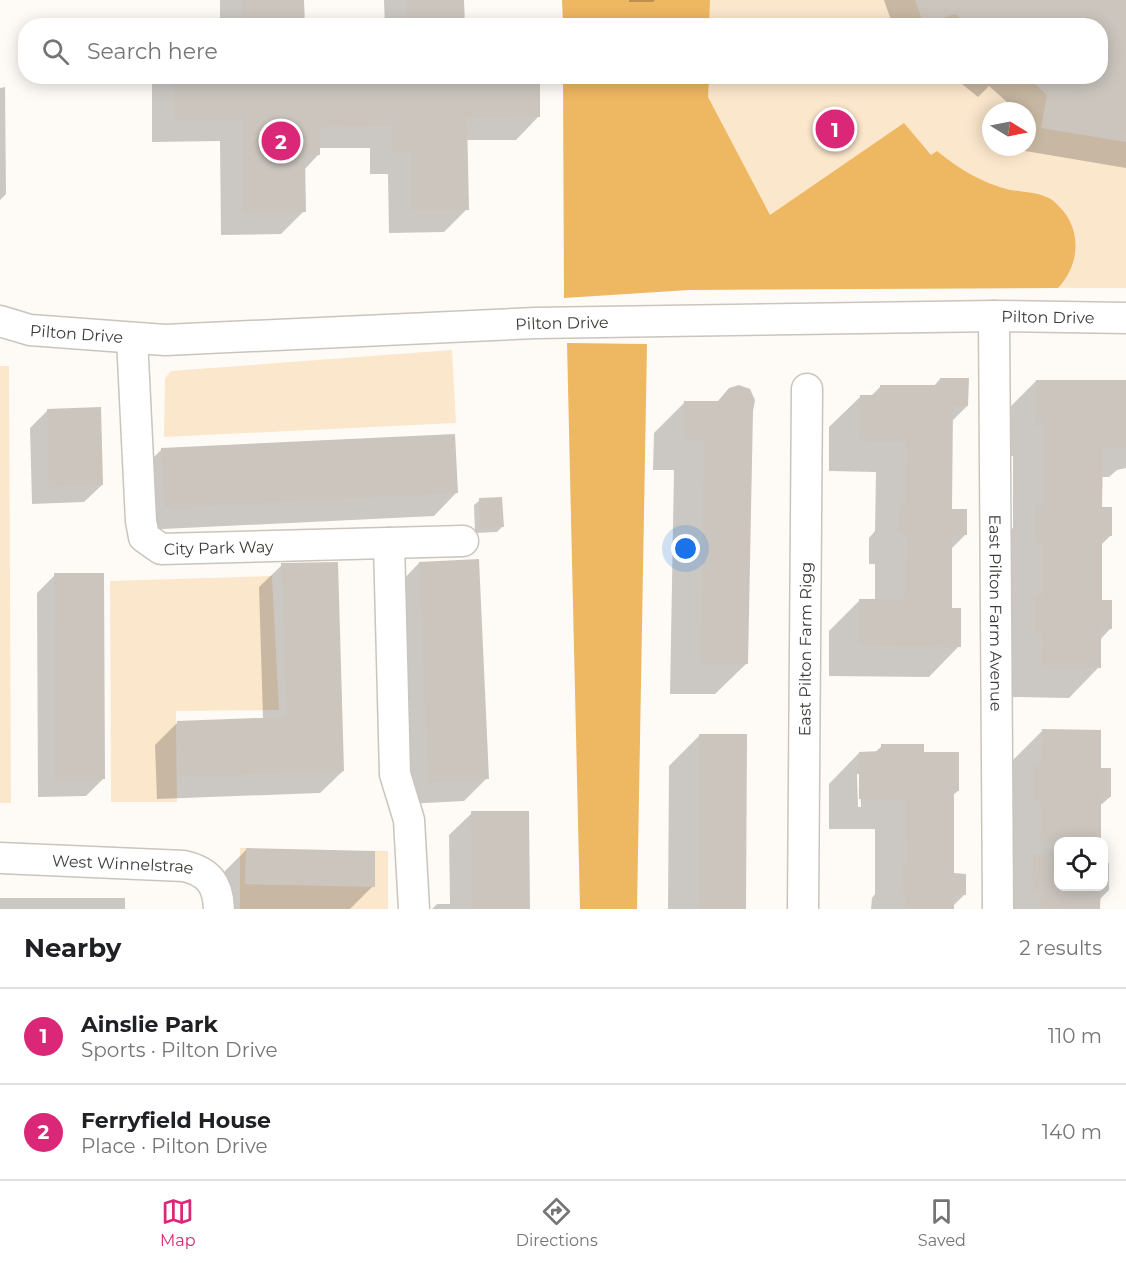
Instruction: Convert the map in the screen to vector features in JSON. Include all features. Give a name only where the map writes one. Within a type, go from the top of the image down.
[{"type":"street","name":"Pilton Drive","points":[[0,321],[30,330],[165,340],[535,323],[994,316],[1126,318]]},
{"type":"street","name":"East Pilton Farm Avenue","points":[[994,316],[998,909]]},
{"type":"street","name":"City Park Way","points":[[132,338],[141,521],[144,537],[161,549],[463,542]]},
{"type":"street","name":"East Pilton Farm Rigg","points":[[803,909],[807,389]]},
{"type":"street","points":[[389,543],[395,774],[409,820],[414,909]]},
{"type":"street","name":"West Winnelstrae","points":[[0,858],[184,866],[195,869],[212,881],[218,895],[219,909]]},
{"type":"shaded area","points":[[562,0],[710,0],[709,18],[563,18]]},
{"type":"shaded area","points":[[679,0],[1126,0],[1126,288],[679,287],[679,84],[1108,84],[1108,18],[679,18]]},
{"type":"shaded area","points":[[563,84],[709,84],[708,97],[770,215],[904,123],[931,155],[937,151],[962,169],[990,183],[1010,190],[1049,198],[1070,221],[1075,241],[1070,270],[1058,288],[689,290],[564,298]]},
{"type":"shaded area","points":[[567,343],[647,344],[637,909],[580,909]]},
{"type":"shaded area","points":[[452,350],[456,423],[164,437],[165,378],[171,371]]},
{"type":"shaded area","points":[[0,366],[9,366],[11,803],[0,803]]},
{"type":"shaded area","points":[[272,576],[279,710],[176,711],[177,802],[111,802],[110,581]]},
{"type":"shaded area","points":[[240,848],[246,848],[246,884],[374,886],[375,851],[388,851],[388,909],[240,909]]},
{"type":"building","points":[[242,0],[304,0],[305,18],[242,18]]},
{"type":"building","points":[[407,0],[464,0],[465,18],[407,18]]},
{"type":"building","points":[[915,0],[1126,0],[1126,142],[1041,128],[1047,95],[1035,84],[1108,84],[1108,18],[960,18],[955,14],[944,18],[921,18]]},
{"type":"building","points":[[174,84],[540,84],[540,117],[467,118],[469,210],[411,210],[411,152],[392,152],[392,126],[320,127],[320,155],[305,155],[306,212],[243,213],[242,119],[174,120]]},
{"type":"building","points":[[940,378],[969,378],[968,406],[953,406],[952,509],[967,509],[967,535],[952,535],[952,608],[961,608],[961,647],[859,646],[859,599],[905,599],[906,534],[899,534],[899,505],[905,505],[906,442],[859,441],[860,395],[880,395],[880,385],[940,385]]},
{"type":"building","points":[[1036,380],[1126,380],[1126,447],[1103,447],[1102,507],[1112,507],[1112,536],[1102,536],[1102,600],[1112,600],[1112,629],[1101,629],[1101,668],[1041,667],[1042,634],[1034,633],[1034,596],[1042,596],[1042,543],[1035,543],[1035,503],[1043,503],[1044,426],[1035,426]]},
{"type":"building","points":[[739,385],[750,389],[755,400],[748,664],[700,663],[704,440],[683,439],[684,401],[718,401],[729,388]]},
{"type":"building","points":[[101,407],[103,485],[49,487],[47,409]]},
{"type":"building","points":[[455,434],[458,493],[164,508],[161,448]]},
{"type":"building","points":[[502,497],[504,527],[480,528],[479,498]]},
{"type":"building","points":[[479,559],[489,779],[428,782],[419,562]]},
{"type":"building","points":[[338,562],[344,771],[179,777],[177,721],[286,717],[281,563]]},
{"type":"building","points":[[54,573],[104,573],[105,779],[55,780]]},
{"type":"building","points":[[1042,729],[1101,730],[1101,768],[1111,768],[1111,797],[1101,797],[1101,837],[1054,837],[1054,842],[1041,842],[1041,801],[1033,801],[1033,763],[1041,763]]},
{"type":"building","points":[[699,734],[747,734],[746,909],[698,909]]},
{"type":"building","points":[[881,744],[924,744],[924,752],[959,752],[959,791],[954,791],[954,873],[966,874],[966,895],[954,895],[954,909],[905,909],[905,894],[901,894],[902,865],[906,865],[905,799],[859,799],[859,752],[881,751]]},
{"type":"building","points":[[471,811],[529,811],[530,909],[472,909]]},
{"type":"building","points":[[246,848],[375,851],[375,887],[245,884]]},
{"type":"building","points":[[1033,854],[1054,854],[1054,891],[1101,891],[1100,909],[1041,909],[1041,893],[1033,893]]},
{"type":"place","name":"Ainslie Park","points":[[835,129]]},
{"type":"place","name":"Ferryfield House","points":[[281,141]]}]
